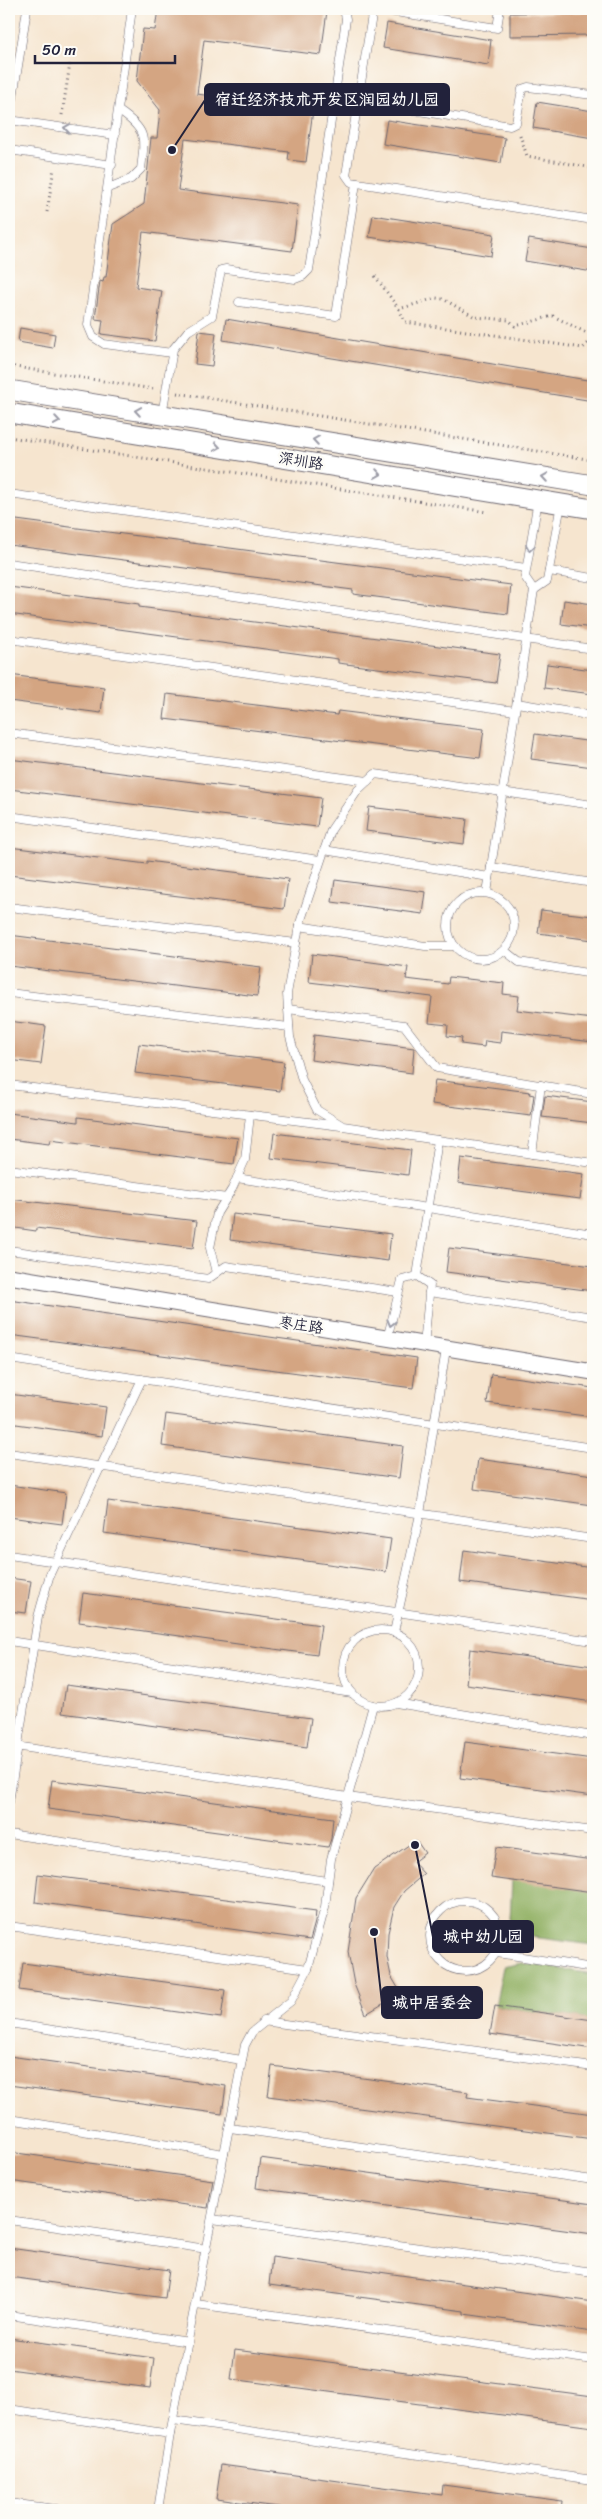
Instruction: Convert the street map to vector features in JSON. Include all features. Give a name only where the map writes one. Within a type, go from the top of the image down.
[{"type":"street","name":"深圳路","points":[[9,390],[593,485]]},
{"type":"street","name":"深圳路","points":[[9,413],[593,509]]},
{"type":"street","name":"枣庄路","points":[[9,1276],[593,1372]]},
{"type":"lane","points":[[27,9],[9,122],[115,136]]},
{"type":"lane","points":[[132,9],[88,331],[93,337],[104,344],[172,353]]},
{"type":"lane","points":[[162,415],[172,353],[183,335],[212,316],[221,270],[226,269],[295,279],[303,276],[309,270],[346,19],[344,9]]},
{"type":"lane","points":[[500,9],[497,28],[374,9],[346,175],[351,182],[356,183],[593,220]]},
{"type":"lane","points":[[358,101],[510,126],[516,123],[522,89],[528,88],[593,96]]},
{"type":"lane","points":[[108,188],[131,179],[141,169],[145,138],[137,124],[119,110]]},
{"type":"lane","points":[[9,150],[112,165]]},
{"type":"lane","points":[[239,302],[336,316],[356,183]]},
{"type":"lane","points":[[9,494],[526,568]]},
{"type":"lane","points":[[487,894],[534,590],[525,577],[538,500]]},
{"type":"lane","points":[[534,590],[547,581],[561,504]]},
{"type":"lane","points":[[9,562],[593,649]]},
{"type":"lane","points":[[549,571],[593,578]]},
{"type":"lane","points":[[9,639],[593,716]]},
{"type":"lane","points":[[9,733],[368,781]]},
{"type":"lane","points":[[344,1126],[318,1110],[302,1080],[289,1027],[287,994],[299,926],[320,860],[331,830],[358,790],[375,774],[593,805]]},
{"type":"lane","points":[[9,816],[320,860]]},
{"type":"lane","points":[[324,850],[489,877]]},
{"type":"lane","points":[[491,867],[593,883]]},
{"type":"lane","points":[[474,894],[487,894],[504,902],[514,921],[511,942],[504,950],[495,956],[473,958],[455,946],[448,926],[450,915],[463,898],[474,894]]},
{"type":"lane","points":[[9,907],[296,943]]},
{"type":"lane","points":[[299,926],[425,946],[455,946]]},
{"type":"lane","points":[[504,950],[520,962],[593,974]]},
{"type":"lane","points":[[9,993],[289,1027]]},
{"type":"lane","points":[[288,1009],[404,1025],[438,1068],[593,1094]]},
{"type":"lane","points":[[9,1085],[344,1126],[593,1163]]},
{"type":"lane","points":[[532,1154],[541,1085]]},
{"type":"lane","points":[[216,1273],[210,1248],[217,1213],[245,1160],[250,1115]]},
{"type":"lane","points":[[418,1276],[438,1140]]},
{"type":"lane","points":[[9,1169],[226,1198]]},
{"type":"lane","points":[[237,1178],[593,1234]]},
{"type":"lane","points":[[9,1250],[208,1279],[226,1266],[398,1292]]},
{"type":"lane","points":[[418,1276],[430,1285],[424,1345]]},
{"type":"lane","points":[[387,1339],[402,1280],[418,1276]]},
{"type":"lane","points":[[429,1292],[593,1317]]},
{"type":"lane","points":[[394,1632],[420,1514],[446,1349]]},
{"type":"lane","points":[[9,1359],[593,1448]]},
{"type":"lane","points":[[9,1802],[38,1617],[55,1562],[142,1379]]},
{"type":"lane","points":[[9,1453],[593,1539]]},
{"type":"lane","points":[[9,1555],[593,1641]]},
{"type":"lane","points":[[381,1630],[394,1632],[414,1648],[419,1674],[415,1686],[407,1696],[396,1703],[385,1706],[361,1701],[352,1693],[346,1683],[343,1671],[344,1659],[348,1648],[356,1639],[368,1632],[381,1630]]},
{"type":"lane","points":[[9,1641],[352,1693]]},
{"type":"lane","points":[[396,1703],[593,1736]]},
{"type":"lane","points":[[158,2510],[170,2434],[245,2045],[252,2032],[263,2021],[291,2001],[308,1969],[325,1907],[331,1859],[373,1705]]},
{"type":"lane","points":[[9,1744],[348,1797],[593,1831]]},
{"type":"lane","points":[[9,1834],[328,1881]]},
{"type":"lane","points":[[466,1900],[478,1903],[488,1909],[496,1918],[500,1929],[501,1941],[497,1953],[490,1962],[469,1971],[458,1971],[447,1966],[435,1954],[429,1938],[436,1916],[443,1908],[454,1902],[466,1900]]},
{"type":"lane","points":[[9,1926],[308,1969]]},
{"type":"lane","points":[[497,1953],[593,1968]]},
{"type":"lane","points":[[263,2021],[593,2067]]},
{"type":"lane","points":[[9,2023],[242,2060]]},
{"type":"lane","points":[[9,2119],[224,2154]]},
{"type":"lane","points":[[230,2128],[593,2180]]},
{"type":"lane","points":[[212,2219],[593,2272]]},
{"type":"lane","points":[[9,2220],[207,2249]]},
{"type":"lane","points":[[196,2304],[593,2360]]},
{"type":"lane","points":[[9,2315],[189,2342]]},
{"type":"lane","points":[[9,2409],[170,2434]]},
{"type":"lane","points":[[173,2420],[593,2480]]},
{"type":"lane","points":[[9,2503],[64,2510]]},
{"type":"path","points":[[516,123],[527,156],[593,168]]},
{"type":"path","points":[[375,276],[399,309],[405,322],[583,348],[593,338],[553,316],[514,326],[509,320],[475,318],[443,299],[436,298],[399,309]]},
{"type":"path","points":[[9,366],[593,460]]},
{"type":"path","points":[[9,437],[495,514]]},
{"type":"green space","points":[[512,1880],[593,1891],[593,1945],[532,1937],[510,1919]]},
{"type":"green space","points":[[522,1963],[593,1974],[593,2020],[495,2006],[503,1967]]},
{"type":"building","points":[[158,9],[310,9],[327,11],[321,55],[204,40],[197,94],[313,110],[306,162],[288,160],[289,152],[185,139],[178,190],[298,205],[292,251],[143,232],[136,287],[162,291],[155,341],[101,334],[103,320],[95,319],[100,281],[103,282],[104,277],[106,277],[113,224],[144,204],[151,138],[157,138],[160,110],[137,81],[143,29],[155,30]]},
{"type":"building","points":[[593,12],[593,35],[510,36],[510,13]]},
{"type":"building","points":[[387,23],[491,40],[488,65],[383,48]]},
{"type":"building","points":[[537,102],[593,111],[593,138],[533,128]]},
{"type":"building","points":[[387,120],[505,138],[501,163],[383,144]]},
{"type":"building","points":[[373,215],[494,234],[491,256],[369,237]]},
{"type":"building","points":[[529,239],[593,249],[593,272],[525,261]]},
{"type":"building","points":[[226,319],[593,381],[593,401],[223,340]]},
{"type":"building","points":[[20,328],[55,334],[53,348],[18,342]]},
{"type":"building","points":[[199,331],[216,333],[212,366],[195,364]]},
{"type":"building","points":[[9,519],[511,585],[508,614],[353,594],[353,590],[9,545]]},
{"type":"building","points":[[9,587],[139,604],[139,607],[500,654],[496,683],[338,663],[338,659],[9,614]]},
{"type":"building","points":[[564,600],[593,604],[593,628],[561,624]]},
{"type":"building","points":[[547,664],[593,670],[593,694],[544,688]]},
{"type":"building","points":[[9,675],[104,687],[101,713],[9,701]]},
{"type":"building","points":[[167,694],[337,715],[338,711],[484,729],[480,758],[164,719]]},
{"type":"building","points":[[535,734],[593,742],[593,767],[531,759]]},
{"type":"building","points":[[9,759],[321,798],[317,827],[9,789]]},
{"type":"building","points":[[369,807],[467,819],[464,844],[366,831]]},
{"type":"building","points":[[9,847],[147,864],[147,861],[288,879],[284,909],[9,875]]},
{"type":"building","points":[[335,880],[426,892],[423,914],[332,902]]},
{"type":"building","points":[[541,910],[593,916],[593,940],[538,933]]},
{"type":"building","points":[[9,935],[261,967],[257,996],[9,966]]},
{"type":"building","points":[[312,954],[408,967],[406,979],[448,984],[449,977],[504,983],[503,994],[519,996],[517,1010],[593,1019],[593,1042],[501,1031],[500,1043],[485,1041],[484,1047],[461,1044],[462,1038],[447,1036],[448,1025],[429,1023],[432,997],[309,982]]},
{"type":"building","points":[[9,1021],[46,1026],[41,1064],[9,1060]]},
{"type":"building","points":[[314,1035],[414,1048],[412,1073],[311,1060]]},
{"type":"building","points":[[139,1044],[284,1062],[280,1091],[135,1073]]},
{"type":"building","points":[[435,1080],[530,1092],[529,1094],[534,1095],[531,1116],[432,1104]]},
{"type":"building","points":[[545,1096],[593,1102],[593,1123],[542,1117]]},
{"type":"building","points":[[9,1113],[78,1122],[78,1117],[238,1138],[234,1164],[50,1140],[49,1144],[9,1139]]},
{"type":"building","points":[[274,1133],[411,1150],[408,1175],[271,1158]]},
{"type":"building","points":[[461,1158],[584,1174],[580,1199],[458,1183]]},
{"type":"building","points":[[9,1199],[197,1221],[193,1248],[36,1228],[36,1231],[9,1227]]},
{"type":"building","points":[[233,1214],[391,1234],[388,1261],[230,1240]]},
{"type":"building","points":[[449,1248],[593,1266],[593,1291],[446,1272]]},
{"type":"building","points":[[9,1300],[417,1358],[413,1388],[9,1335]]},
{"type":"building","points":[[491,1374],[593,1388],[593,1417],[487,1403]]},
{"type":"building","points":[[9,1394],[106,1407],[102,1436],[9,1423]]},
{"type":"building","points":[[166,1414],[403,1446],[399,1478],[162,1446]]},
{"type":"building","points":[[478,1459],[593,1475],[593,1505],[474,1489]]},
{"type":"building","points":[[9,1485],[66,1493],[62,1524],[9,1517]]},
{"type":"building","points":[[108,1501],[391,1539],[386,1572],[104,1533]]},
{"type":"building","points":[[464,1550],[593,1568],[593,1600],[460,1582]]},
{"type":"building","points":[[9,1578],[31,1581],[26,1613],[9,1611]]},
{"type":"building","points":[[83,1593],[321,1625],[317,1655],[79,1622]]},
{"type":"building","points":[[470,1649],[593,1666],[593,1702],[466,1684]]},
{"type":"building","points":[[66,1685],[311,1718],[307,1747],[62,1713]]},
{"type":"building","points":[[465,1742],[593,1759],[593,1796],[460,1778]]},
{"type":"building","points":[[52,1780],[333,1818],[331,1839],[328,1847],[48,1809]]},
{"type":"building","points":[[416,1840],[425,1853],[413,1862],[424,1874],[404,1891],[394,1907],[388,1933],[387,1957],[391,1976],[401,1993],[366,2014],[354,1984],[348,1952],[356,1898],[374,1869]]},
{"type":"building","points":[[496,1847],[593,1860],[593,1892],[491,1878]]},
{"type":"building","points":[[38,1874],[316,1911],[315,1922],[310,1940],[35,1902]]},
{"type":"building","points":[[23,1963],[225,1990],[221,2018],[19,1990]]},
{"type":"building","points":[[495,2006],[593,2020],[593,2049],[490,2034]]},
{"type":"building","points":[[9,2056],[226,2086],[222,2114],[9,2085]]},
{"type":"building","points":[[272,2066],[468,2092],[467,2097],[593,2114],[593,2139],[268,2096]]},
{"type":"building","points":[[9,2152],[213,2180],[208,2208],[9,2181]]},
{"type":"building","points":[[260,2158],[593,2204],[593,2234],[256,2188]]},
{"type":"building","points":[[9,2248],[169,2270],[165,2298],[9,2277]]},
{"type":"building","points":[[272,2257],[593,2302],[593,2332],[464,2314],[464,2311],[269,2285]]},
{"type":"building","points":[[9,2338],[154,2358],[150,2388],[9,2369]]},
{"type":"building","points":[[235,2350],[593,2396],[593,2427],[231,2379]]},
{"type":"building","points":[[221,2465],[442,2495],[443,2485],[562,2501],[561,2510],[302,2510],[216,2499]]},
{"type":"place","name":"宿迁经济技术开发区润园幼儿园","points":[[172,150]]},
{"type":"place","name":"城中幼儿园","points":[[415,1845]]},
{"type":"place","name":"城中居委会","points":[[374,1932]]}]
